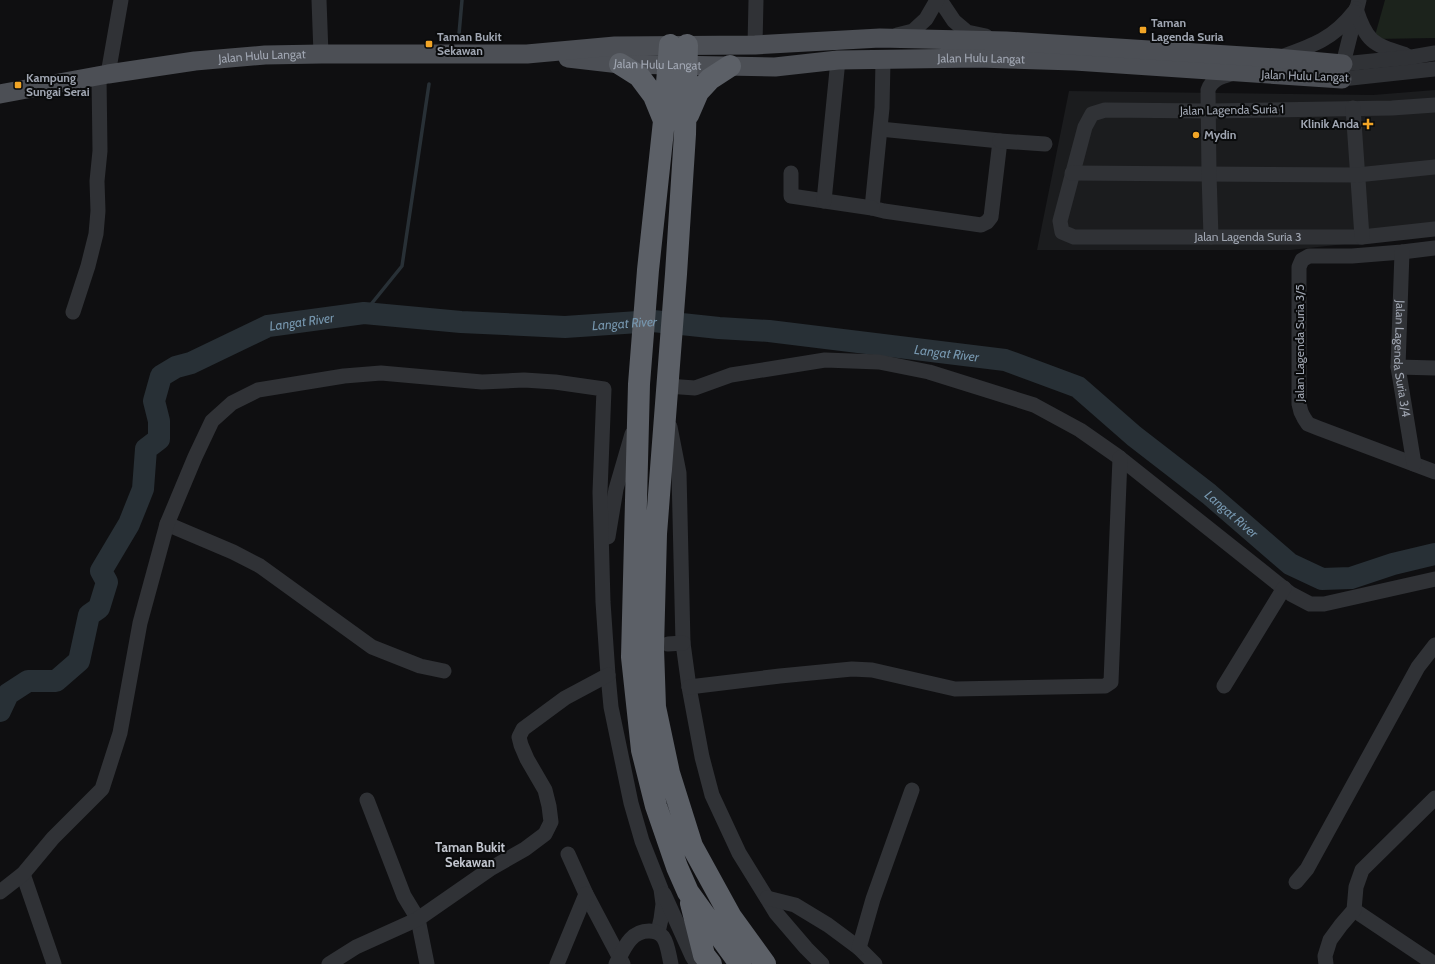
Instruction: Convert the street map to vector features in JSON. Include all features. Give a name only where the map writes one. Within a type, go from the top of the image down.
[{"type":"highway","points":[[678,55],[674,121],[676,274],[656,542],[653,648],[655,708],[669,773],[692,846],[731,917],[765,964]]},
{"type":"highway","points":[[620,64],[639,76],[674,121]]},
{"type":"highway","points":[[711,964],[704,955],[688,892],[677,867],[656,806],[642,750],[632,657],[639,384],[648,270],[674,121],[710,79],[730,66]]},
{"type":"highway","points":[[688,892],[740,964]]},
{"type":"main road","name":"Jalan Hulu Langat","points":[[527,54],[620,64],[755,45],[880,38],[1006,41],[1277,58],[1342,71]]},
{"type":"main road","name":"Jalan Hulu Langat","points":[[0,94],[104,75],[195,61],[265,55],[527,54],[615,46],[678,55],[730,66],[775,66],[838,60],[883,61],[978,58],[1075,61],[1235,72],[1342,71]]},
{"type":"street","points":[[73,312],[88,266],[96,234],[98,211],[97,181],[104,75],[121,0]]},
{"type":"street","points":[[319,0],[321,54]]},
{"type":"street","points":[[755,45],[756,0]]},
{"type":"street","points":[[880,38],[913,31],[926,20],[936,0]]},
{"type":"street","points":[[940,0],[954,21],[967,32],[1006,41]]},
{"type":"street","points":[[1358,5],[1361,25],[1370,40],[1384,48],[1412,57]]},
{"type":"street","points":[[1277,58],[1313,46],[1328,37],[1347,21],[1358,5]]},
{"type":"street","points":[[1342,71],[1358,5]]},
{"type":"street","name":"Jalan Hulu Langat","points":[[1342,71],[1435,53]]},
{"type":"street","points":[[824,201],[838,60]]},
{"type":"street","points":[[872,208],[880,129],[883,61]]},
{"type":"street","name":"Jalan Hulu Langat","points":[[1342,71],[1435,69]]},
{"type":"street","points":[[1211,237],[1208,90],[1210,85],[1218,79],[1235,72]]},
{"type":"street","name":"Jalan Lagenda Suria 1","points":[[1072,173],[1085,127],[1092,114],[1105,110],[1209,111],[1392,108],[1435,105]]},
{"type":"street","points":[[1353,108],[1362,237]]},
{"type":"street","points":[[880,129],[1045,144]]},
{"type":"street","points":[[791,173],[790,196],[980,225],[987,222],[991,217],[1000,141]]},
{"type":"street","points":[[1072,173],[1358,175],[1435,167]]},
{"type":"street","name":"Jalan Lagenda Suria 3","points":[[1072,173],[1060,221],[1062,232],[1074,237],[1362,237],[1435,229]]},
{"type":"street","name":"Jalan Lagenda Suria 3","points":[[1302,260],[1309,256],[1352,256],[1435,248]]},
{"type":"street","name":"Jalan Lagenda Suria 3/4","points":[[1402,252],[1398,367],[1414,464]]},
{"type":"street","name":"Jalan Lagenda Suria 3/5","points":[[1302,260],[1300,266],[1298,389],[1300,412],[1308,424],[1414,464]]},
{"type":"street","points":[[822,964],[776,913],[740,853],[712,795],[702,757],[683,643],[679,474],[667,388],[695,388],[731,375],[825,360],[879,362],[929,372],[1034,405],[1080,430],[1120,458],[1291,594],[1310,604],[1324,604],[1435,579]]},
{"type":"street","points":[[1398,367],[1435,368]]},
{"type":"street","points":[[0,892],[23,874],[53,838],[102,789],[120,733],[140,623],[167,524],[212,421],[232,403],[258,390],[344,376],[381,373],[482,382],[524,380],[555,382],[604,389],[600,492],[603,567],[613,646],[608,676],[611,707],[631,803],[642,841],[661,889],[663,904],[658,932]]},
{"type":"street","points":[[603,567],[616,489],[638,409]]},
{"type":"street","points":[[690,687],[852,669],[872,670],[955,689],[1105,686],[1110,682],[1120,458]]},
{"type":"street","points":[[1414,464],[1435,472]]},
{"type":"street","points":[[167,524],[233,552],[260,566],[372,647],[420,666],[444,671]]},
{"type":"street","points":[[1224,686],[1284,588]]},
{"type":"street","points":[[668,644],[683,643]]},
{"type":"street","points":[[1296,882],[1307,869],[1418,667],[1435,644]]},
{"type":"street","points":[[329,964],[356,947],[418,919],[490,869],[525,849],[545,834],[551,822],[545,790],[527,759],[519,737],[524,729],[565,698],[608,676]]},
{"type":"street","points":[[859,948],[873,899],[912,790]]},
{"type":"street","points":[[1326,964],[1325,956],[1330,940],[1354,910],[1356,887],[1362,870],[1435,798]]},
{"type":"street","points":[[367,800],[404,896],[418,919],[427,964]]},
{"type":"street","points":[[642,841],[680,930],[697,964]]},
{"type":"street","points":[[568,854],[619,962]]},
{"type":"street","points":[[23,874],[54,964]]},
{"type":"street","points":[[557,964],[586,894]]},
{"type":"street","points":[[767,898],[795,905],[828,925],[859,948],[875,964]]},
{"type":"street","points":[[1354,910],[1430,961]]},
{"type":"street","points":[[619,962],[629,940],[643,931],[658,932],[663,936],[666,942],[670,964]]},
{"type":"shaded area","points":[[1385,0],[1435,0],[1435,38],[1374,39]]},
{"type":"shaded area","points":[[1435,90],[1435,234],[1291,250],[1037,250],[1069,91],[1373,95]]},
{"type":"waterway","points":[[459,34],[462,0]]},
{"type":"waterway","points":[[364,313],[402,266],[429,84]]},
{"type":"waterway","name":"Langat River","points":[[0,711],[8,694],[28,681],[56,681],[79,661],[89,615],[99,608],[107,582],[101,571],[129,524],[143,489],[146,449],[159,439],[159,421],[154,401],[161,376],[176,367],[191,363],[268,326],[364,313],[461,322],[565,327],[653,321],[719,328],[769,331],[1005,360],[1078,387],[1134,436],[1209,494],[1290,564],[1322,579],[1351,578],[1393,564],[1435,554]]},
{"type":"place","name":"Taman Lagenda Suria","points":[[1143,30]]},
{"type":"place","name":"Taman Bukit Sekawan","points":[[429,44]]},
{"type":"place","name":"Kampung Sungai Serai","points":[[18,85]]},
{"type":"place","name":"Klinik Anda","points":[[1368,124]]},
{"type":"place","name":"Mydin","points":[[1196,135]]},
{"type":"district","name":"Taman Bukit Sekawan","points":[[470,854]]}]
